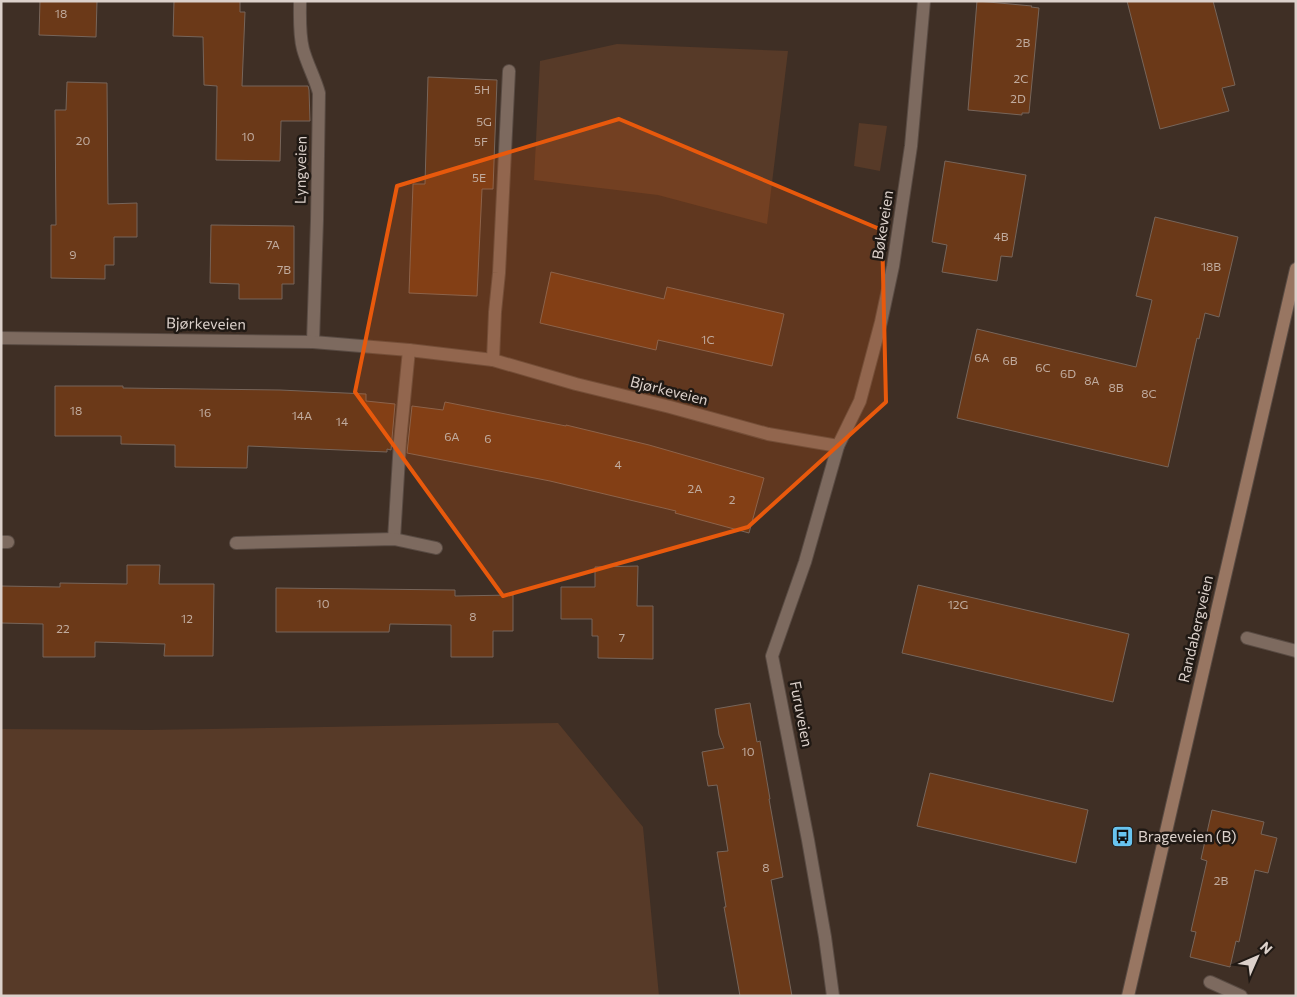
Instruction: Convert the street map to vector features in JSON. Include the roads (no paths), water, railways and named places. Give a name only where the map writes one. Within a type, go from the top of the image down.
[{"type":"main road","name":"Randabergveien","points":[[1128,996],[1296,270]]},
{"type":"street","name":"Lyngveien","points":[[300,1],[303,46],[319,94],[313,342]]},
{"type":"street","name":"Bøkeveien","points":[[838,446],[860,401],[882,322],[893,266],[911,146],[924,1]]},
{"type":"street","points":[[493,360],[509,71]]},
{"type":"street","name":"Bjørkeveien","points":[[1,338],[313,342],[409,350],[493,360],[576,384],[768,434],[838,446]]},
{"type":"street","points":[[394,539],[400,441],[409,350]]},
{"type":"street","name":"Furuveien","points":[[834,996],[811,859],[772,656],[805,562],[838,446]]},
{"type":"street","points":[[236,543],[394,539],[436,548]]},
{"type":"street","points":[[1248,638],[1296,650]]},
{"type":"street","points":[[1210,982],[1241,996]]},
{"type":"place","name":"Brageveien (B)","points":[[1122,837]]}]
